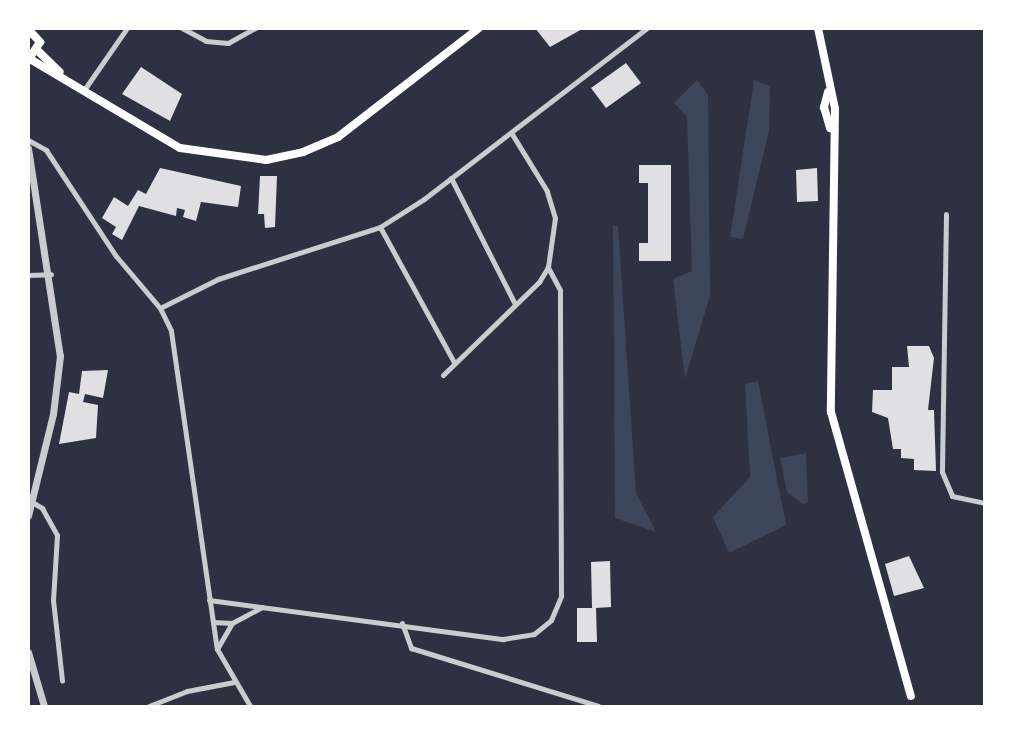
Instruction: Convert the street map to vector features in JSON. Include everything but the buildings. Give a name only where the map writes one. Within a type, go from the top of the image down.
[{"type":"main road","points":[[29,29],[39,38],[39,51],[60,72],[84,90],[180,148],[235,160],[278,158],[338,137],[479,28]]},
{"type":"main road","points":[[818,28],[828,92],[824,107],[832,133],[831,412],[914,706]]},
{"type":"main road","points":[[39,51],[29,59],[60,72]]},
{"type":"street","points":[[84,90],[128,28]]},
{"type":"street","points":[[182,28],[206,41],[228,43],[255,28]]},
{"type":"street","points":[[160,308],[199,289],[380,227],[512,134],[647,28]]},
{"type":"street","points":[[443,375],[515,304],[548,267],[555,218],[547,191],[512,134]]},
{"type":"street","points":[[28,140],[46,150],[116,256],[160,308],[180,379],[217,649],[234,682],[250,706]]},
{"type":"street","points":[[28,148],[51,274],[59,373],[28,516]]},
{"type":"street","points":[[451,178],[515,304]]},
{"type":"street","points":[[946,214],[942,472],[952,496],[984,503]]},
{"type":"street","points":[[380,227],[454,362]]},
{"type":"street","points":[[209,600],[513,639],[543,628],[558,609],[560,290],[548,267]]},
{"type":"street","points":[[28,275],[51,274]]},
{"type":"street","points":[[32,502],[42,508],[57,535],[53,600],[62,680]]},
{"type":"street","points":[[213,622],[232,623],[264,606]]},
{"type":"street","points":[[217,649],[232,623]]},
{"type":"street","points":[[402,623],[411,648],[598,706]]},
{"type":"street","points":[[28,652],[30,669],[44,706]]},
{"type":"street","points":[[149,706],[187,691],[234,682]]},
{"type":"shaded area","points":[[697,80],[708,95],[710,296],[685,379],[673,279],[692,271],[687,117],[674,103]]},
{"type":"shaded area","points":[[754,80],[770,86],[769,131],[743,239],[730,237]]},
{"type":"shaded area","points":[[613,226],[618,226],[636,493],[656,532],[615,518]]},
{"type":"shaded area","points":[[758,381],[786,525],[729,553],[713,517],[750,477],[745,384]]},
{"type":"shaded area","points":[[806,453],[808,503],[802,504],[787,492],[780,458]]}]
